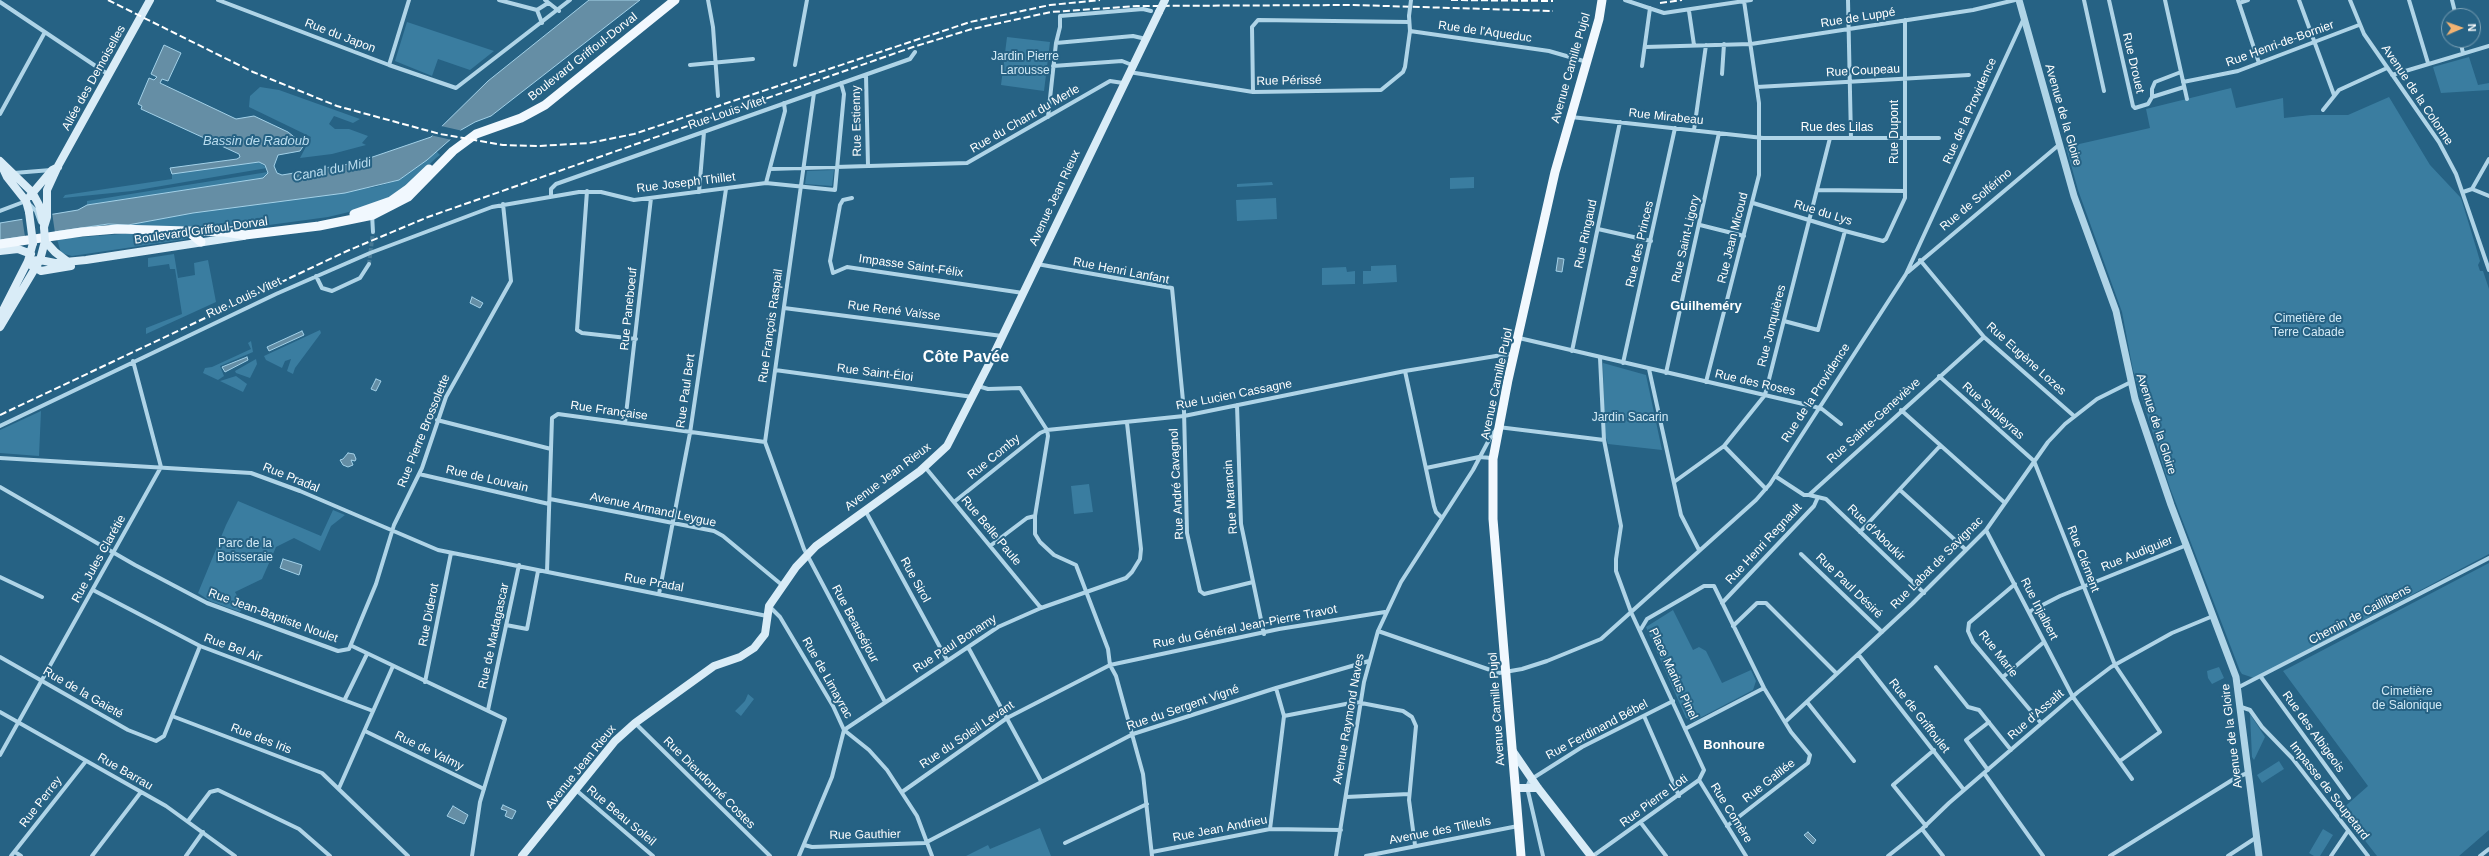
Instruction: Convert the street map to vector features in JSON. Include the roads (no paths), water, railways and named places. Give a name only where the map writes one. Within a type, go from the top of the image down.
[{"type":"main road","name":"Allée des Demoiselles","points":[[0,327],[40,260],[45,241],[44,227],[47,217],[38,210],[55,168],[109,75],[150,0]]},
{"type":"main road","name":"Boulevard Griffoul-Dorval","points":[[372,212],[408,189],[443,154],[469,132],[520,113],[541,100],[667,0]]},
{"type":"main road","name":"Boulevard Griffoul-Dorval","points":[[0,251],[18,249],[29,258],[55,263],[68,262],[245,235],[319,226],[372,212],[412,194],[453,151],[469,138],[483,131],[521,118],[545,105],[675,0]]},
{"type":"main road","name":"Avenue Jean Rieux","points":[[522,856],[615,740],[635,723],[714,666],[740,657],[754,648],[764,634],[769,606],[782,585],[808,555],[829,535],[925,467],[952,439],[1003,336],[1123,83],[1146,39],[1155,11],[1165,0]]},
{"type":"main road","name":"Avenue Camille Pujol","points":[[1521,856],[1494,525],[1493,458],[1498,427],[1514,356],[1570,117],[1587,62],[1602,0]]},
{"type":"main road","points":[[0,161],[32,192],[38,210],[29,258],[0,316]]},
{"type":"main road","points":[[0,161],[7,177],[26,202],[38,210]]},
{"type":"main road","name":"Allée des Demoiselles","points":[[26,202],[32,192],[55,168]]},
{"type":"main road","points":[[0,244],[106,230],[136,229],[224,232],[245,235]]},
{"type":"main road","points":[[189,232],[201,242]]},
{"type":"main road","points":[[29,258],[45,241],[54,252],[68,262]]},
{"type":"main road","points":[[29,258],[35,269]]},
{"type":"main road","name":"Boulevard Griffoul-Dorval","points":[[35,269],[41,271],[70,266],[86,260]]},
{"type":"main road","points":[[1512,750],[1538,788],[1592,856]]},
{"type":"main road","points":[[1514,783],[1525,774],[1531,777]]},
{"type":"main road","points":[[1514,783],[1527,787],[1538,788]]},
{"type":"street","name":"Rue du Japon","points":[[218,0],[390,65],[456,88],[542,23]]},
{"type":"street","points":[[390,65],[409,0]]},
{"type":"street","points":[[499,0],[537,10]]},
{"type":"street","points":[[537,10],[542,23],[570,0]]},
{"type":"street","points":[[708,0],[716,62],[718,96]]},
{"type":"street","points":[[795,65],[807,0]]},
{"type":"street","points":[[1410,31],[1409,16],[1411,0]]},
{"type":"street","points":[[1625,0],[1664,13],[1751,0]]},
{"type":"street","points":[[1848,0],[1850,138]]},
{"type":"street","name":"Rue de Luppé","points":[[1645,47],[1751,44],[1973,10],[2015,0]]},
{"type":"street","name":"Avenue de la Gloire","points":[[2019,0],[2074,196],[2116,311],[2130,382],[2239,687],[2259,856]]},
{"type":"street","points":[[2084,0],[2104,91]]},
{"type":"street","name":"Rue Drouet","points":[[2109,0],[2133,106],[2135,108],[2148,104],[2152,97],[2152,88],[2155,82],[2181,72]]},
{"type":"street","points":[[2165,0],[2187,99]]},
{"type":"street","points":[[2248,0],[2239,2],[2259,63]]},
{"type":"street","points":[[2300,0],[2334,95]]},
{"type":"street","name":"Avenue de la Colonne","points":[[2350,0],[2359,25],[2439,142],[2463,192],[2489,270]]},
{"type":"street","points":[[2409,0],[2428,63]]},
{"type":"street","name":"Rue Jean Micoud","points":[[1706,382],[1759,175],[1760,137],[1757,87],[1744,1]]},
{"type":"street","points":[[0,2],[109,75]]},
{"type":"street","points":[[537,10],[547,2],[558,11]]},
{"type":"street","points":[[1642,66],[1650,8]]},
{"type":"street","points":[[1048,117],[1060,16],[1143,9],[1155,11]]},
{"type":"street","points":[[1689,10],[1694,45]]},
{"type":"street","name":"Rue de la Providence","points":[[1507,672],[1547,662],[1596,643],[1766,489],[1906,274],[2024,18]]},
{"type":"street","points":[[1253,92],[1252,27],[1258,20],[1409,22]]},
{"type":"street","name":"Rue Dupont","points":[[1886,239],[1903,204],[1905,191],[1905,20]]},
{"type":"street","name":"Rue Henri-de-Bornier","points":[[2184,85],[2226,74],[2259,63],[2359,25]]},
{"type":"street","name":"Rue de l'Aqueduc","points":[[1410,31],[1549,51],[1587,62]]},
{"type":"street","name":"Rue Périssé","points":[[1053,66],[1122,61],[1130,69],[1253,92],[1381,90],[1403,72],[1410,31]]},
{"type":"street","points":[[0,114],[45,32]]},
{"type":"street","points":[[1056,43],[1133,36],[1146,39]]},
{"type":"street","points":[[1722,74],[1724,44]]},
{"type":"street","points":[[1694,130],[1706,45]]},
{"type":"street","points":[[2392,75],[2489,46]]},
{"type":"street","points":[[2462,48],[2463,53]]},
{"type":"street","name":"Rue Louis Vitet","points":[[551,195],[551,188],[556,184],[910,59],[915,52]]},
{"type":"street","points":[[690,65],[754,59]]},
{"type":"street","points":[[2323,110],[2334,95],[2387,68]]},
{"type":"street","name":"Rue Estienny","points":[[866,75],[868,166]]},
{"type":"street","name":"Rue Coupeau","points":[[1757,87],[1969,75]]},
{"type":"street","name":"Rue du Chant du Merle","points":[[770,170],[967,163],[1110,81],[1123,83]]},
{"type":"street","points":[[838,168],[844,94],[842,83]]},
{"type":"street","name":"Rue Drouet","points":[[2152,97],[2184,85]]},
{"type":"street","name":"Rue François Raspail","points":[[808,555],[765,442],[814,93]]},
{"type":"street","points":[[766,183],[785,111],[784,104]]},
{"type":"street","name":"Rue Mirabeau","points":[[1570,117],[1760,137]]},
{"type":"street","name":"Rue Ringaud","points":[[1572,351],[1620,122]]},
{"type":"street","name":"Rue des Princes","points":[[1623,363],[1675,128]]},
{"type":"street","points":[[699,192],[704,132]]},
{"type":"street","name":"Rue Saint-Ligory","points":[[1666,373],[1700,225],[1719,133]]},
{"type":"street","name":"Rue des Lilas","points":[[1760,137],[1939,138]]},
{"type":"street","name":"Rue Jonquières","points":[[1674,482],[1724,446],[1764,395],[1830,138]]},
{"type":"street","name":"Rue de Solférino","points":[[1906,274],[1919,261],[2060,144]]},
{"type":"street","points":[[2472,189],[2489,159]]},
{"type":"street","points":[[14,174],[55,168]]},
{"type":"street","name":"Rue Joseph Thillet","points":[[503,204],[551,195],[587,191],[601,192],[628,200],[766,183],[835,190],[838,168]]},
{"type":"street","name":"Rue Paul Bert","points":[[659,594],[674,523],[690,433],[726,189]]},
{"type":"street","points":[[2463,192],[2472,189],[2489,196]]},
{"type":"street","points":[[1817,190],[1905,191]]},
{"type":"street","points":[[587,191],[577,330],[582,334],[636,339]]},
{"type":"street","name":"Rue Paneboeuf","points":[[625,423],[636,339],[651,198]]},
{"type":"street","name":"Impasse Saint-Félix","points":[[852,198],[843,200],[840,205],[830,261],[833,273],[847,267],[1023,293]]},
{"type":"street","points":[[0,211],[26,202]]},
{"type":"street","name":"Rue du Lys","points":[[1753,203],[1845,231],[1882,241],[1886,239]]},
{"type":"street","name":"Rue Louis Vitet","points":[[0,426],[133,361],[316,276],[415,235],[503,204]]},
{"type":"street","name":"Rue Pierre Brossolette","points":[[352,646],[376,584],[392,531],[419,474],[437,420],[463,363],[511,281],[503,204]]},
{"type":"street","points":[[372,212],[373,232]]},
{"type":"street","points":[[1700,225],[1744,236]]},
{"type":"street","points":[[1598,229],[1651,241]]},
{"type":"street","points":[[1784,321],[1816,330],[1820,328],[1845,231]]},
{"type":"street","name":"Rue Eugène Lozes","points":[[1914,256],[1984,337],[2074,416]]},
{"type":"street","points":[[316,276],[322,288],[332,291],[360,278],[369,264]]},
{"type":"street","name":"Rue Henri Lanfant","points":[[1037,264],[1172,288],[1184,416]]},
{"type":"street","name":"Rue René Vaïsse","points":[[784,308],[1003,336]]},
{"type":"street","name":"Rue Sainte-Geneviève","points":[[1809,495],[1901,410],[1984,337]]},
{"type":"street","points":[[1519,338],[1706,382]]},
{"type":"street","name":"Rue Lucien Cassagne","points":[[1047,430],[1184,416],[1405,371],[1508,354],[1514,356]]},
{"type":"street","name":"Place Marius Pinel","points":[[1600,358],[1604,440],[1621,526],[1615,565],[1631,612],[1641,629],[1685,729],[1764,688],[1714,586],[1707,585],[1647,619],[1641,629]]},
{"type":"street","points":[[133,361],[161,467]]},
{"type":"street","points":[[1649,369],[1684,523],[1699,550]]},
{"type":"street","name":"Rue Saint-Éloi","points":[[775,370],[973,397]]},
{"type":"street","points":[[1405,371],[1436,512],[1442,518]]},
{"type":"street","name":"Rue Subleyras","points":[[1939,376],[2034,460]]},
{"type":"street","name":"Rue des Roses","points":[[1706,382],[1819,408],[1841,424]]},
{"type":"street","name":"Rue Labat de Savignac","points":[[1785,722],[1836,673],[1924,593],[1965,549],[1986,530],[2034,460],[2048,442],[2074,416],[2097,399],[2130,382]]},
{"type":"street","points":[[978,386],[988,389],[1020,388],[1047,430],[1048,436],[1035,516],[1037,538],[1054,554],[1076,565],[1108,649],[1110,666],[1116,676],[1143,774],[1152,854]]},
{"type":"street","name":"Rue Marancin","points":[[1237,405],[1241,524],[1264,634]]},
{"type":"street","points":[[1901,410],[2005,502]]},
{"type":"street","name":"Rue Française","points":[[552,449],[554,414],[765,442]]},
{"type":"street","name":"Rue André Cavagnol","points":[[1184,416],[1187,533],[1200,590],[1204,594],[1253,582]]},
{"type":"street","points":[[437,420],[552,449],[546,572]]},
{"type":"street","name":"Rue Paul Bonamy","points":[[844,730],[947,660],[1008,622],[1086,591],[1126,578],[1137,566],[1140,559],[1141,549],[1127,422]]},
{"type":"street","points":[[1498,427],[1604,440]]},
{"type":"street","name":"Avenue Raymond Naves","points":[[1336,856],[1369,661],[1385,612],[1401,582],[1498,427]]},
{"type":"street","name":"Rue Comby","points":[[954,502],[1040,432],[1047,430]]},
{"type":"street","points":[[1724,446],[1766,489]]},
{"type":"street","points":[[1860,532],[1940,446]]},
{"type":"street","name":"Rue Pradal","points":[[0,458],[161,467],[258,475],[392,531],[451,553],[519,565],[538,571],[767,616]]},
{"type":"street","points":[[1426,468],[1479,458],[1493,458]]},
{"type":"street","name":"Rue Clément","points":[[2034,460],[2115,666],[2160,732],[2120,761]]},
{"type":"street","name":"Rue Jules Clarétie","points":[[0,755],[161,467]]},
{"type":"street","name":"Rue Belle Paule","points":[[925,467],[1041,608]]},
{"type":"street","name":"Rue de Louvain","points":[[419,474],[550,504]]},
{"type":"street","points":[[1775,476],[1804,495],[1809,495]]},
{"type":"street","name":"Rue Jean-Baptiste Noulet","points":[[0,487],[207,603],[338,651],[345,651],[352,646],[425,682],[502,716],[506,721],[484,788],[475,824],[472,856]]},
{"type":"street","points":[[1900,490],[1965,549]]},
{"type":"street","name":"Rue d'Aboukir","points":[[1809,495],[1826,499],[1924,593]]},
{"type":"street","name":"Rue Henri Regnault","points":[[1722,603],[1814,506],[1818,497]]},
{"type":"street","name":"Avenue Armand Leygue","points":[[550,499],[714,531],[723,536],[782,585]]},
{"type":"street","name":"Rue Sirol","points":[[865,510],[947,660]]},
{"type":"street","points":[[990,546],[1027,518],[1035,516]]},
{"type":"street","name":"Rue Injalbert","points":[[1986,530],[2073,697],[2132,779]]},
{"type":"street","name":"Rue Audiguier","points":[[2029,612],[2083,586],[2187,545]]},
{"type":"street","name":"Rue Diderot","points":[[425,682],[451,553]]},
{"type":"street","name":"Rue Paul Désiré","points":[[1801,554],[1882,632]]},
{"type":"street","name":"Rue Beauséjour","points":[[808,555],[885,702]]},
{"type":"street","name":"Chemin de Caillibens","points":[[2239,687],[2261,677],[2489,558]]},
{"type":"street","name":"Rue de Madagascar","points":[[488,710],[519,565]]},
{"type":"street","points":[[506,625],[527,629],[538,571]]},
{"type":"street","points":[[0,577],[42,597]]},
{"type":"street","name":"Rue Marie","points":[[2015,584],[1968,625],[1973,642],[2041,723]]},
{"type":"street","name":"Rue Bel Air","points":[[92,590],[200,646],[345,699],[373,711]]},
{"type":"street","points":[[1733,626],[1756,603],[1766,603],[1836,673]]},
{"type":"street","name":"Rue de Limayrac","points":[[769,606],[780,617],[833,706],[844,730],[832,777],[799,856]]},
{"type":"street","name":"Rue du Général Jean-Pierre Travot","points":[[1110,666],[1160,653],[1264,634],[1279,629],[1385,612]]},
{"type":"street","name":"Rue d'Assalit","points":[[1888,856],[1924,828],[1964,790],[2041,723],[2048,720],[2073,697],[2115,666],[2172,633],[2214,615]]},
{"type":"street","points":[[1378,631],[1490,670],[1507,672]]},
{"type":"street","points":[[2002,677],[2044,642]]},
{"type":"street","points":[[172,716],[200,646]]},
{"type":"street","points":[[968,647],[1041,781]]},
{"type":"street","points":[[345,699],[367,654]]},
{"type":"street","name":"Rue de Griffoulet","points":[[1858,654],[1964,790]]},
{"type":"street","name":"Rue de la Gaieté","points":[[0,657],[128,730],[159,741],[164,736],[172,716]]},
{"type":"street","name":"Rue du Sergent Vigné","points":[[928,842],[1041,781],[1133,734],[1276,688],[1369,661]]},
{"type":"street","points":[[339,788],[393,666]]},
{"type":"street","name":"Rue du Soleil Levant","points":[[902,792],[1007,718],[1110,666]]},
{"type":"street","points":[[1936,667],[1968,707],[1980,710],[2011,750]]},
{"type":"street","name":"Rue des Albigeois","points":[[2261,677],[2349,798]]},
{"type":"street","points":[[1270,829],[1284,716],[1276,688]]},
{"type":"street","name":"Rue Galilée","points":[[1727,826],[1810,761],[1810,755],[1785,722],[1764,688]]},
{"type":"street","points":[[1284,716],[1356,702],[1408,713],[1414,721],[1415,734],[1409,794],[1415,845]]},
{"type":"street","name":"Rue Ferdinand Bébel","points":[[1531,777],[1582,747],[1673,702]]},
{"type":"street","points":[[1807,702],[1854,761]]},
{"type":"street","name":"Impasse de Soupetard","points":[[2241,707],[2250,710],[2262,727],[2292,758],[2368,856]]},
{"type":"street","name":"Rue Barrau","points":[[0,712],[19,721],[188,821],[235,856]]},
{"type":"street","name":"Rue des Iris","points":[[172,716],[322,773],[408,856]]},
{"type":"street","points":[[1644,716],[1679,796]]},
{"type":"street","points":[[1988,770],[1966,740],[1989,722]]},
{"type":"street","name":"Rue Dieudonné Costes","points":[[635,723],[770,856]]},
{"type":"street","name":"Rue Pierre Loti","points":[[1592,856],[1679,796],[1699,780],[1704,770],[1685,729]]},
{"type":"street","points":[[844,730],[869,750],[887,770],[917,816],[932,856]]},
{"type":"street","name":"Rue de Valmy","points":[[365,731],[484,788]]},
{"type":"street","points":[[1934,750],[1893,785],[1943,856]]},
{"type":"street","name":"Rue Perrey","points":[[12,856],[86,761]]},
{"type":"street","points":[[1984,773],[2043,856]]},
{"type":"street","points":[[2110,856],[2237,777],[2248,773]]},
{"type":"street","points":[[1531,777],[1527,787],[1543,856]]},
{"type":"street","name":"Rue Comère","points":[[1699,780],[1746,856]]},
{"type":"street","points":[[188,821],[210,792],[218,790],[299,829],[330,856]]},
{"type":"street","name":"Rue Beau Soleil","points":[[576,790],[653,856]]},
{"type":"street","points":[[92,856],[140,792]]},
{"type":"street","points":[[1346,797],[1409,794]]},
{"type":"street","points":[[1065,843],[1146,804]]},
{"type":"street","points":[[1640,823],[1666,856]]},
{"type":"street","name":"Avenue des Tilleuls","points":[[1366,856],[1415,845],[1518,826]]},
{"type":"street","name":"Rue Jean Andrieu","points":[[1152,854],[1270,829],[1340,830]]},
{"type":"street","points":[[2331,856],[2348,831]]},
{"type":"street","points":[[186,856],[203,832]]},
{"type":"street","points":[[2228,856],[2257,838]]},
{"type":"street","name":"Rue Gauthier","points":[[804,844],[812,847],[920,844],[928,842]]},
{"type":"street","points":[[2480,856],[2489,849]]},
{"type":"street","points":[[15,852],[21,856]]},
{"type":"water","points":[[589,0],[640,0],[491,116],[475,122],[461,130],[427,160],[399,180],[345,193],[193,213],[128,225],[108,224],[0,240],[0,223],[78,210],[87,205],[263,178],[268,173],[265,165],[259,162],[172,174],[170,168],[237,159],[240,157],[239,154],[141,109],[142,106],[138,104],[149,78],[154,80],[157,77],[151,74],[164,45],[181,53],[168,81],[162,79],[160,83],[236,119],[254,116],[288,132],[304,145],[300,151],[278,155],[274,166],[277,173],[282,175],[355,163],[431,137],[488,81]]},
{"type":"water","points":[[1558,258],[1564,259],[1562,272],[1556,271]]},
{"type":"water","points":[[472,297],[483,303],[480,308],[470,303]]},
{"type":"water","points":[[302,331],[304,335],[269,351],[267,347]]},
{"type":"water","points":[[247,357],[248,360],[225,372],[222,367]]},
{"type":"water","points":[[376,379],[381,381],[376,391],[371,389]]},
{"type":"water","points":[[348,453],[354,454],[356,459],[355,461],[351,460],[353,465],[348,467],[343,465],[340,460],[343,459]]},
{"type":"water","points":[[283,559],[302,565],[299,575],[280,568]]},
{"type":"water","points":[[503,805],[516,811],[512,819],[505,816],[507,811],[501,809]]},
{"type":"water","points":[[453,806],[468,815],[464,824],[447,816]]},
{"type":"water","points":[[1808,832],[1816,840],[1813,844],[1804,835]]},
{"type":"tunnel","points":[[369,264],[373,232]]},
{"type":"railway","points":[[108,0],[253,72],[337,106],[440,134],[503,145],[539,146],[589,143],[634,134],[970,22],[1050,5],[1100,0]]},
{"type":"railway","points":[[1451,0],[1553,1]]},
{"type":"railway","points":[[1660,3],[1682,0]]},
{"type":"railway","points":[[0,415],[347,251],[428,217],[913,47],[972,29],[1051,12],[1137,6],[1353,5],[1553,11]]},
{"type":"district","name":"Guilheméry","points":[[1706,306]]},
{"type":"district","name":"Côte Pavée","points":[[966,358]]},
{"type":"district","name":"Bonhoure","points":[[1734,745]]},
{"type":"park label","name":"Jardin Pierre Larousse","points":[[1025,64]]},
{"type":"park label","name":"Cimetière de Terre Cabade","points":[[2308,326]]},
{"type":"park label","name":"Jardin Sacarin","points":[[1630,418]]},
{"type":"park label","name":"Parc de la Boisseraie","points":[[245,551]]},
{"type":"park label","name":"Cimetière de Salonique","points":[[2407,699]]},
{"type":"water label","name":"Bassin de Radoub","points":[[256,141]]},
{"type":"water label","name":"Canal du Midi","points":[[332,170]]}]
